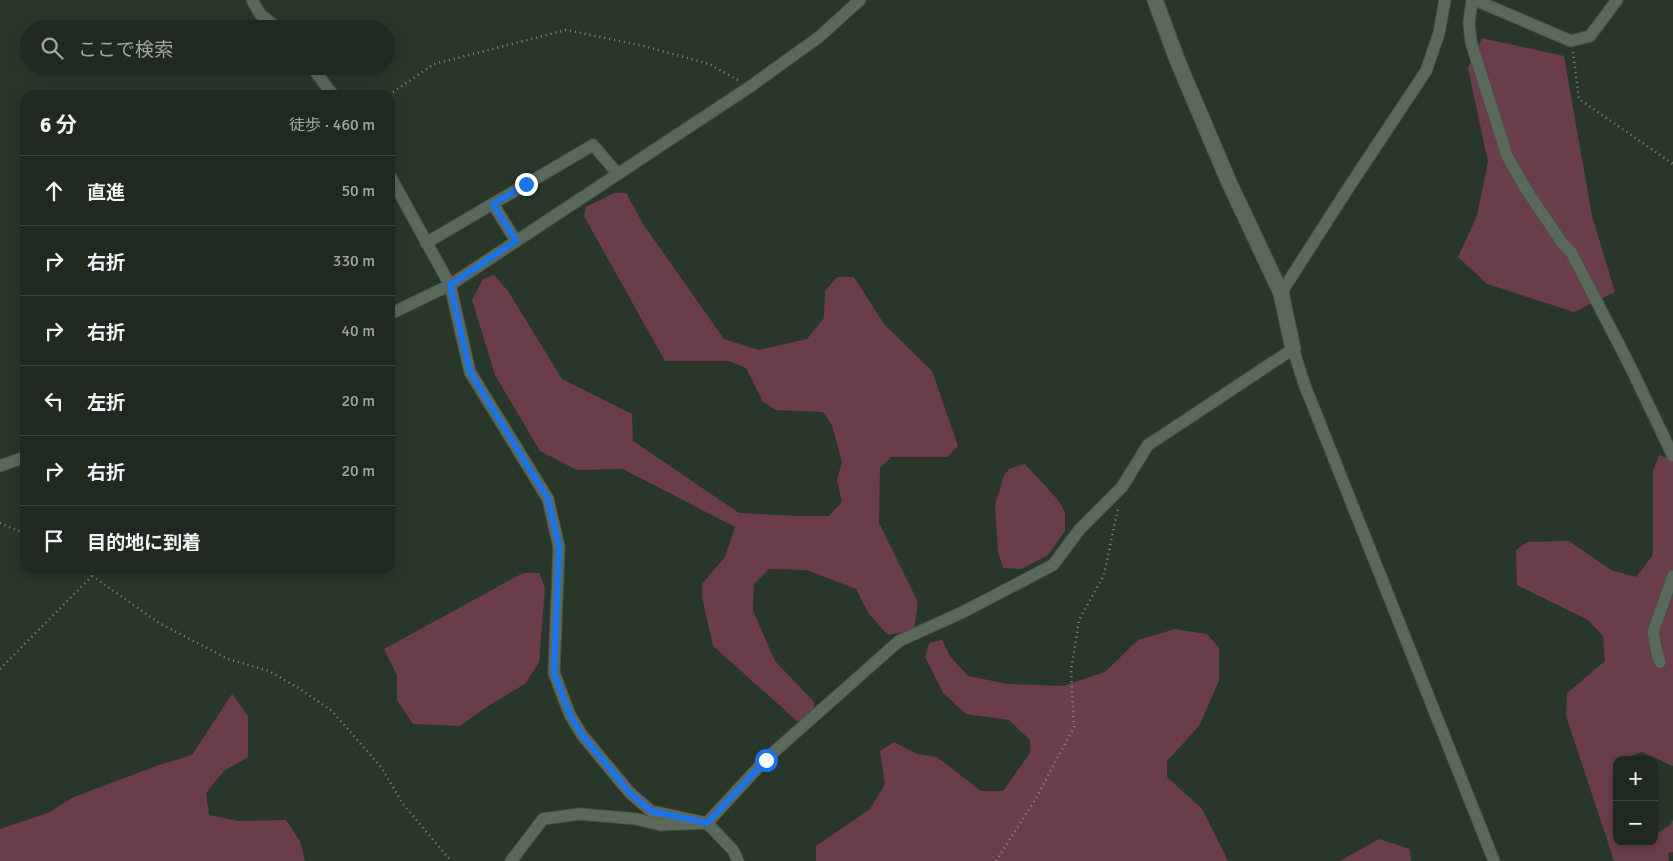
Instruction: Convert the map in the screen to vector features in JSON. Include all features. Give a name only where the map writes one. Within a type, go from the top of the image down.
[{"type":"street","points":[[252,0],[260,14],[267,20]]},
{"type":"street","points":[[395,312],[450,285],[751,86],[819,38],[860,0]]},
{"type":"street","points":[[1156,0],[1178,62],[1228,180],[1281,293],[1293,349],[1305,386],[1494,861]]},
{"type":"street","points":[[1281,293],[1426,71],[1439,32],[1445,0]]},
{"type":"street","points":[[1617,0],[1590,36],[1571,41],[1474,0],[1469,23],[1471,42],[1507,156],[1532,199],[1563,244],[1571,252],[1629,364],[1673,456]]},
{"type":"street","points":[[318,75],[329,90]]},
{"type":"street","points":[[426,243],[593,145],[618,174]]},
{"type":"street","points":[[395,185],[450,285],[470,372],[548,499],[559,546],[554,673],[570,715],[582,735],[630,793],[651,811],[707,823],[732,850],[738,861]]},
{"type":"street","points":[[493,204],[516,241]]},
{"type":"street","points":[[511,861],[543,818],[579,814],[637,818],[660,825],[707,823],[766,760],[899,641],[963,612],[1053,565],[1080,530],[1122,487],[1148,446],[1293,349]]},
{"type":"street","points":[[0,466],[20,459]]},
{"type":"street","points":[[1660,662],[1653,632],[1673,576]]},
{"type":"path","points":[[395,91],[434,64],[566,30],[644,46],[708,64],[751,86]]},
{"type":"path","points":[[1571,41],[1579,99],[1673,164]]},
{"type":"path","points":[[996,861],[1035,800],[1074,727],[1071,672],[1079,620],[1104,575],[1122,487]]},
{"type":"path","points":[[0,523],[20,532]]},
{"type":"path","points":[[0,669],[92,576],[159,623],[228,659],[269,672],[300,689],[332,711],[381,767],[403,804],[451,861]]},
{"type":"shaded area","points":[[1482,38],[1564,56],[1592,216],[1615,292],[1574,312],[1487,284],[1458,257],[1477,216],[1488,162],[1468,68]]},
{"type":"shaded area","points":[[614,193],[626,193],[643,224],[724,339],[759,350],[807,339],[824,318],[825,291],[837,277],[854,277],[884,324],[932,371],[958,446],[947,457],[891,457],[880,468],[879,523],[918,602],[914,630],[888,635],[869,614],[856,589],[807,570],[769,569],[754,584],[753,611],[775,661],[814,702],[814,717],[797,721],[713,646],[702,597],[702,584],[725,557],[735,527],[623,469],[577,470],[540,451],[495,375],[472,300],[483,279],[494,275],[508,291],[562,379],[632,414],[633,441],[739,513],[829,516],[842,502],[837,480],[842,462],[832,425],[823,412],[776,410],[763,402],[746,368],[729,361],[665,361],[584,216],[586,207]]},
{"type":"shaded area","points":[[1659,455],[1673,460],[1673,766],[1658,759],[1658,756],[1651,756],[1642,752],[1631,756],[1613,756],[1613,846],[1658,846],[1658,832],[1670,825],[1673,820],[1673,852],[1668,853],[1669,861],[1614,861],[1566,716],[1567,693],[1605,661],[1603,636],[1588,620],[1517,585],[1516,550],[1528,542],[1569,541],[1611,570],[1636,577],[1653,555],[1653,471]]},
{"type":"shaded area","points":[[1025,464],[1058,500],[1065,512],[1065,531],[1048,555],[1022,569],[1003,568],[998,552],[995,505],[1004,476],[1009,469]]},
{"type":"shaded area","points":[[523,573],[539,573],[545,588],[539,662],[525,684],[488,706],[460,726],[413,724],[397,700],[397,675],[384,649]]},
{"type":"shaded area","points":[[1175,629],[1207,634],[1219,648],[1219,681],[1199,726],[1167,761],[1167,777],[1202,809],[1228,861],[816,861],[816,846],[870,809],[885,784],[880,751],[894,742],[917,754],[937,757],[981,791],[1003,791],[1030,753],[1030,740],[1009,720],[966,714],[943,693],[925,657],[929,643],[942,640],[950,656],[968,676],[1008,684],[1063,686],[1105,672],[1138,640]]},
{"type":"shaded area","points":[[232,694],[248,716],[248,757],[224,771],[206,793],[209,815],[238,821],[286,820],[300,841],[305,861],[0,861],[0,829],[48,813],[74,797],[159,765],[192,755]]},
{"type":"shaded area","points":[[1379,839],[1410,849],[1411,861],[1340,861]]},
{"type":"route","points":[[526,184],[493,204],[516,241],[450,285],[470,372],[548,499],[559,546],[554,673],[570,715],[582,735],[630,793],[651,811],[707,823],[766,760]]}]
